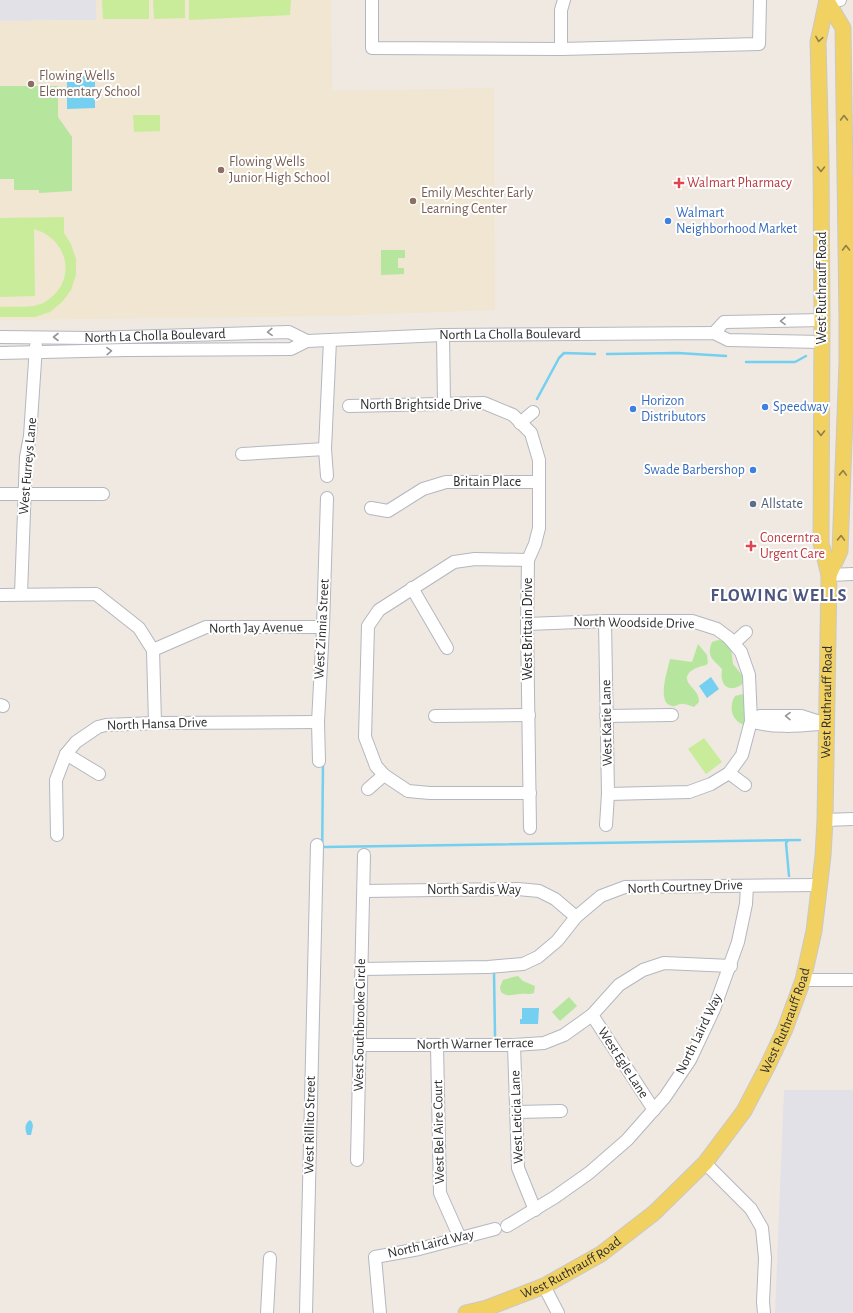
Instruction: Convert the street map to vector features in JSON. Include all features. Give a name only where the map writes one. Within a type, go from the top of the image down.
[{"type":"main road","name":"West Ruthrauff Road","points":[[829,575],[840,551],[850,343],[843,28],[832,0]]},
{"type":"main road","name":"West Ruthrauff Road","points":[[466,1313],[487,1308],[544,1286],[601,1254],[654,1213],[705,1164],[744,1111],[785,1029],[803,980],[814,931],[820,885],[825,820],[829,575],[821,543],[822,320],[821,160],[818,42],[832,0]]},
{"type":"main road","points":[[822,320],[850,320]]},
{"type":"main road","name":"North La Cholla Boulevard","points":[[822,342],[850,343]]},
{"type":"street","points":[[372,0],[372,48],[561,50],[759,44],[760,0]]},
{"type":"street","points":[[561,50],[560,10],[564,0]]},
{"type":"street","points":[[714,333],[724,322],[822,320]]},
{"type":"street","name":"North La Cholla Boulevard","points":[[0,337],[92,338],[290,332],[307,342]]},
{"type":"street","name":"North La Cholla Boulevard","points":[[0,354],[126,350],[291,348],[307,342],[330,340],[443,335],[714,333],[728,340],[822,342]]},
{"type":"street","points":[[443,335],[444,403]]},
{"type":"street","name":"West Furreys Lane","points":[[21,594],[26,457],[30,436],[36,337]]},
{"type":"street","points":[[327,476],[325,449],[330,340]]},
{"type":"street","name":"North Brightside Drive","points":[[349,406],[484,403],[513,415],[531,433]]},
{"type":"street","points":[[520,423],[533,412]]},
{"type":"street","name":"West Brittain Drive","points":[[530,828],[527,624],[528,560],[535,544],[539,528],[539,460],[531,433]]},
{"type":"street","points":[[242,454],[325,449]]},
{"type":"street","name":"Britain Place","points":[[371,508],[388,511],[423,489],[446,482],[539,482]]},
{"type":"street","points":[[0,494],[103,494]]},
{"type":"street","name":"West Zinnia Street","points":[[319,761],[318,722],[327,498]]},
{"type":"street","points":[[528,560],[476,559],[454,562],[379,610],[368,626],[365,737],[376,766],[384,776],[408,791],[430,793],[530,793]]},
{"type":"street","points":[[829,575],[853,574]]},
{"type":"street","points":[[412,588],[447,648]]},
{"type":"street","points":[[0,595],[96,594],[139,628],[153,650],[155,723]]},
{"type":"street","name":"North Woodside Drive","points":[[527,624],[605,621],[692,621],[717,629],[729,638],[741,652],[749,675],[750,721],[742,755],[729,773]]},
{"type":"street","name":"West Katie Lane","points":[[605,621],[608,794],[606,824]]},
{"type":"street","name":"North Jay Avenue","points":[[153,650],[206,627],[323,627]]},
{"type":"street","points":[[734,644],[746,632]]},
{"type":"street","points":[[435,716],[529,715]]},
{"type":"street","points":[[606,716],[672,715]]},
{"type":"street","points":[[750,721],[760,716],[801,716],[826,724]]},
{"type":"street","name":"North Hansa Drive","points":[[57,835],[56,780],[66,754],[76,742],[98,727],[106,725],[155,723],[318,722]]},
{"type":"street","points":[[66,754],[99,774]]},
{"type":"street","points":[[608,794],[689,792],[711,784],[729,773],[745,785]]},
{"type":"street","points":[[368,789],[384,776]]},
{"type":"street","points":[[825,820],[853,819]]},
{"type":"street","name":"West Rillito Street","points":[[306,1313],[317,845]]},
{"type":"street","name":"West Southbrooke Circle","points":[[357,1160],[364,855]]},
{"type":"street","name":"North Courtney Drive","points":[[362,969],[488,967],[523,964],[538,957],[558,941],[576,917],[601,896],[625,888],[820,885]]},
{"type":"street","name":"North Laird Way","points":[[380,1313],[375,1257],[419,1249],[501,1228],[535,1210],[589,1173],[627,1140],[654,1110],[665,1097],[690,1060],[714,1009],[731,966],[738,942],[746,904],[747,886]]},
{"type":"street","name":"North Sardis Way","points":[[364,891],[518,889],[539,891],[555,899],[576,917]]},
{"type":"street","name":"North Warner Terrace","points":[[360,1045],[437,1046],[544,1043],[564,1035],[592,1015],[620,985],[643,970],[664,963],[731,966]]},
{"type":"street","points":[[803,980],[853,980]]},
{"type":"street","name":"West Egle Lane","points":[[592,1015],[654,1110]]},
{"type":"street","name":"West Leticia Lane","points":[[514,1045],[518,1168],[535,1210]]},
{"type":"street","name":"West Bel Aire Court","points":[[437,1046],[440,1193],[460,1238]]},
{"type":"street","points":[[517,1112],[561,1111]]},
{"type":"street","points":[[705,1164],[752,1209],[762,1228],[765,1258],[764,1313]]},
{"type":"street","points":[[268,1313],[270,1258]]},
{"type":"street","points":[[544,1286],[558,1313]]},
{"type":"shaded area","points":[[0,0],[96,0],[96,20],[0,21]]},
{"type":"shaded area","name":"Flowing Wells Junior High School","points":[[96,0],[331,0],[332,91],[494,88],[495,310],[332,316],[0,320],[0,21],[96,20]]},
{"type":"shaded area","points":[[784,1090],[853,1090],[853,1313],[775,1313]]},
{"type":"green space","points":[[102,0],[149,0],[149,19],[103,19]]},
{"type":"green space","points":[[153,0],[185,0],[185,18],[154,19]]},
{"type":"green space","points":[[189,0],[291,0],[290,15],[189,20]]},
{"type":"green space","points":[[0,86],[58,86],[58,117],[72,137],[72,191],[39,193],[39,190],[14,190],[14,179],[0,179]]},
{"type":"green space","points":[[133,115],[160,115],[160,131],[134,132]]},
{"type":"green space","points":[[64,217],[64,233],[71,244],[76,259],[76,275],[71,290],[62,302],[50,312],[35,317],[0,317],[0,307],[35,306],[45,302],[55,294],[62,284],[65,273],[65,262],[62,251],[55,242],[46,234],[34,229],[35,296],[0,297],[0,218]]},
{"type":"green space","points":[[381,250],[405,250],[405,258],[398,258],[398,268],[404,268],[404,274],[381,275]]},
{"type":"green space","points":[[718,640],[723,641],[731,648],[733,664],[742,675],[743,683],[737,687],[731,688],[725,686],[722,678],[722,669],[711,657],[710,647],[712,642]]},
{"type":"green space","points":[[698,644],[707,655],[708,663],[691,671],[688,674],[687,681],[695,691],[699,702],[694,707],[686,704],[672,706],[667,704],[664,685],[670,659],[692,662]]},
{"type":"green space","points":[[747,693],[746,725],[737,721],[733,714],[732,705],[735,696]]},
{"type":"green space","points":[[704,738],[722,762],[706,774],[688,749]]},
{"type":"green space","points":[[518,976],[523,981],[535,986],[534,993],[503,994],[500,987],[503,980]]},
{"type":"green space","points":[[569,997],[577,1006],[560,1021],[552,1012]]},
{"type":"water","points":[[67,76],[95,76],[95,108],[67,109]]},
{"type":"water","points":[[711,677],[719,689],[707,698],[699,686]]},
{"type":"water","points":[[522,1008],[539,1008],[538,1024],[520,1024],[520,1019],[522,1019]]},
{"type":"water","points":[[30,1120],[33,1126],[31,1135],[27,1135],[26,1127]]},
{"type":"waterway","points":[[537,399],[559,358],[564,353],[595,354]]},
{"type":"waterway","points":[[607,354],[678,353],[726,356]]},
{"type":"waterway","points":[[746,362],[795,362],[806,356]]},
{"type":"waterway","points":[[322,870],[323,761]]},
{"type":"waterway","points":[[788,840],[786,843],[789,876]]},
{"type":"waterway","points":[[323,847],[800,840]]},
{"type":"waterway","points":[[494,972],[495,1036]]},
{"type":"place","name":"Flowing Wells Elementary School","points":[[31,84]]},
{"type":"place","name":"Flowing Wells Junior High School","points":[[221,170]]},
{"type":"place","name":"Walmart Pharmacy","points":[[679,183]]},
{"type":"place","name":"Emily Meschter Early Learning Center","points":[[413,201]]},
{"type":"place","name":"Walmart Neighborhood Market","points":[[668,221]]},
{"type":"place","name":"Speedway","points":[[765,407]]},
{"type":"place","name":"Horizon Distributors","points":[[633,409]]},
{"type":"place","name":"Swade Barbershop","points":[[753,470]]},
{"type":"place","name":"Allstate","points":[[753,504]]},
{"type":"place","name":"Concerntra Urgent Care","points":[[751,546]]},
{"type":"district","name":"FLOWING WELLS","points":[[779,596]]}]
